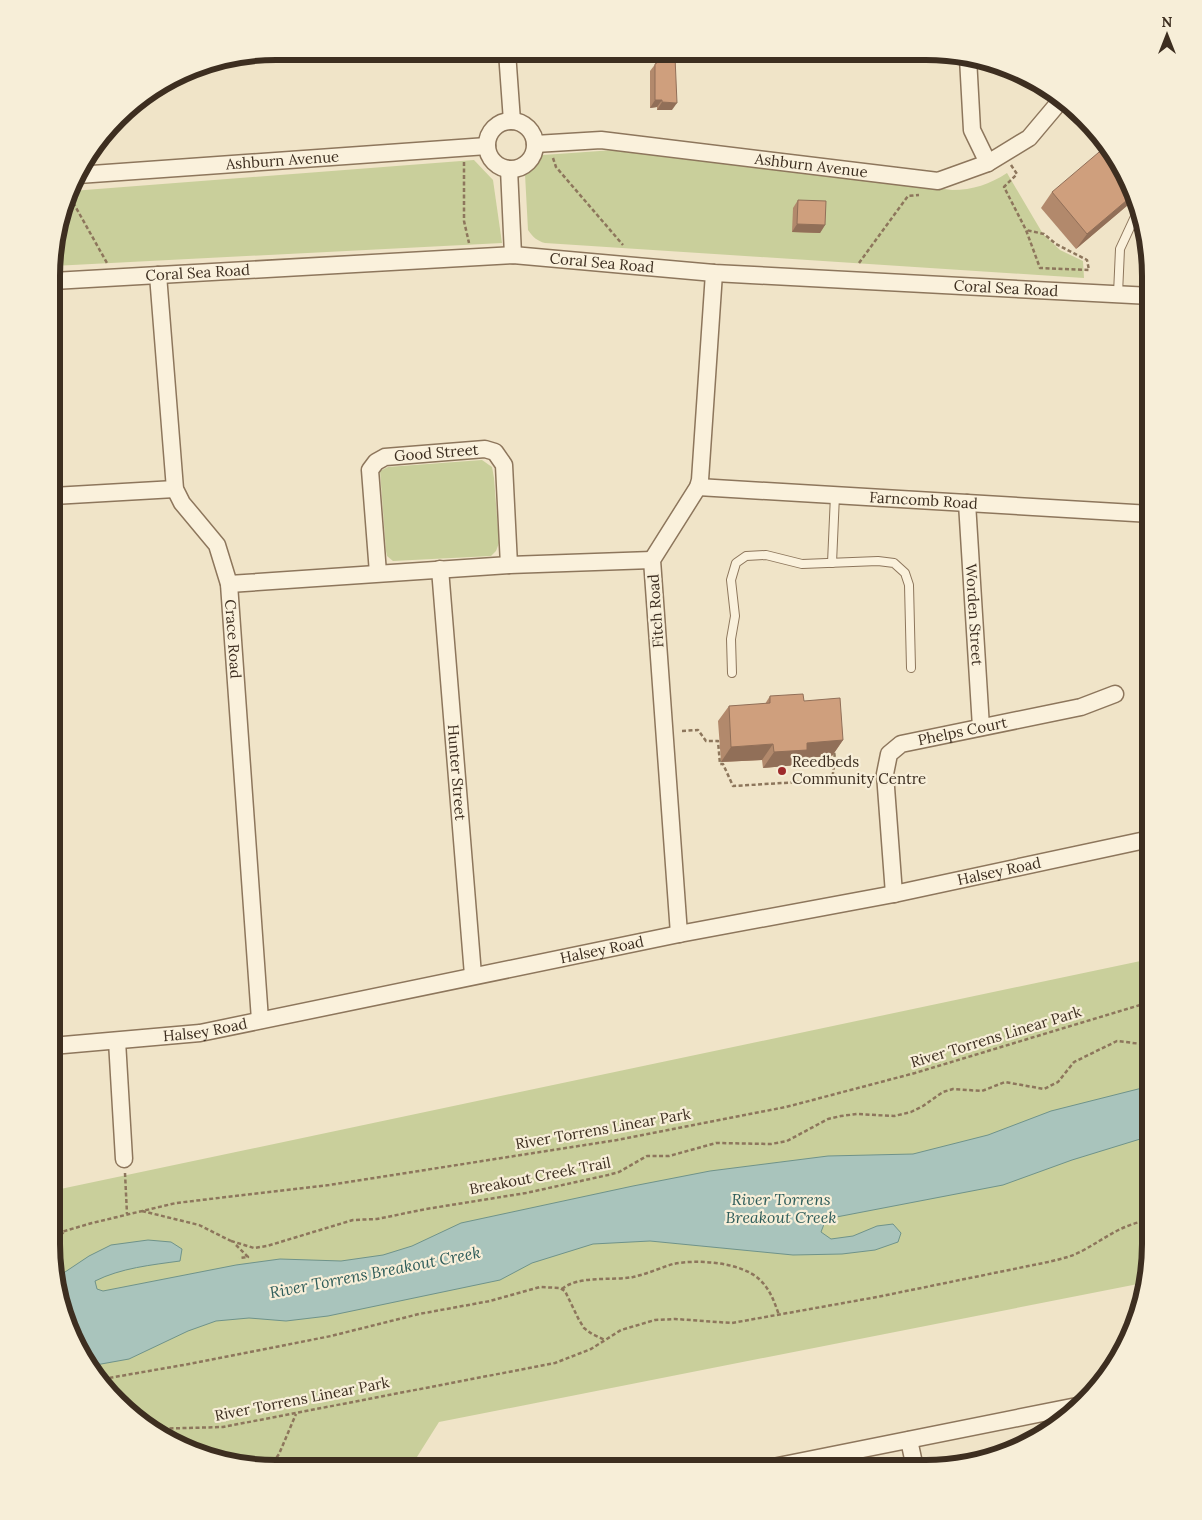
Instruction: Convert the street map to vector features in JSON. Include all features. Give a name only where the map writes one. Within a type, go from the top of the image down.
[{"type":"street","points":[[507,60],[512,122]]},
{"type":"street","points":[[968,64],[972,130],[988,163]]},
{"type":"street","name":"Ashburn Avenue","points":[[535,144],[600,140],[938,180],[988,163],[1029,138],[1057,105]]},
{"type":"street","points":[[512,122],[522,124],[529,130],[535,144],[534,154],[529,162],[520,168],[509,169],[502,168],[494,163],[489,155],[487,146],[488,138],[493,129],[500,124],[512,122]]},
{"type":"street","name":"Ashburn Avenue","points":[[86,174],[487,146]]},
{"type":"street","points":[[509,169],[513,255]]},
{"type":"street","name":"Coral Sea Road","points":[[60,281],[513,255],[714,272],[1142,295]]},
{"type":"street","name":"Fitch Road","points":[[679,934],[652,560],[698,488],[702,472],[714,272]]},
{"type":"street","name":"Crace Road","points":[[158,275],[175,489],[182,503],[217,545],[229,584],[260,1020]]},
{"type":"street","name":"Good Street","points":[[378,573],[370,470],[372,465],[386,457],[485,449],[495,452],[504,465],[509,565]]},
{"type":"street","name":"Farncomb Road","points":[[698,488],[1142,513]]},
{"type":"street","points":[[60,496],[175,489]]},
{"type":"street","name":"Worden Street","points":[[967,503],[981,727]]},
{"type":"street","points":[[229,584],[509,565],[652,560]]},
{"type":"street","name":"Hunter Street","points":[[440,569],[473,975]]},
{"type":"street","name":"Phelps Court","points":[[894,894],[885,774],[889,754],[901,744],[1080,706],[1115,694]]},
{"type":"street","name":"Halsey Road","points":[[60,1045],[200,1032],[679,934],[894,894],[1142,841]]},
{"type":"street","points":[[117,1041],[124,1159]]},
{"type":"street","points":[[808,1460],[1065,1408]]},
{"type":"street","points":[[909,1440],[913,1460]]},
{"type":"lane","points":[[1118,294],[1120,249],[1134,218]]},
{"type":"lane","points":[[832,563],[835,496]]},
{"type":"lane","points":[[732,673],[731,640],[735,616],[732,580],[736,564],[746,556],[766,555],[802,564],[878,561],[894,564],[905,573],[910,586],[911,668]]},
{"type":"path","points":[[463,148],[464,221],[472,256]]},
{"type":"path","points":[[1004,153],[1017,174],[1004,187],[1026,230],[1040,268],[1089,270],[1087,260],[1056,244],[1044,234],[1026,230]]},
{"type":"path","points":[[552,154],[556,167],[623,245]]},
{"type":"path","points":[[860,263],[908,196],[924,195]]},
{"type":"path","points":[[73,202],[115,277]]},
{"type":"path","points":[[682,731],[698,730],[706,741],[718,741],[720,764],[723,764],[733,786],[832,780],[835,758],[834,750]]},
{"type":"path","name":"River Torrens Linear Park","points":[[60,1232],[176,1203],[338,1183],[617,1140],[786,1107],[915,1073],[1142,1004]]},
{"type":"path","name":"Breakout Creek Trail","points":[[231,1241],[254,1248],[267,1246],[353,1220],[378,1219],[435,1207],[526,1194],[608,1175],[620,1172],[647,1156],[669,1156],[716,1143],[771,1144],[787,1141],[828,1119],[857,1114],[894,1116],[911,1112],[924,1106],[943,1092],[952,1089],[982,1091],[1005,1082],[1044,1089],[1058,1082],[1074,1062],[1117,1041],[1142,1044]]},
{"type":"path","points":[[124,1159],[126,1214]]},
{"type":"path","points":[[141,1211],[199,1225],[231,1241],[242,1249],[248,1257],[239,1258]]},
{"type":"path","name":"River Torrens Linear Park","points":[[164,1429],[223,1427],[556,1363],[579,1354],[621,1330],[636,1324],[655,1320],[675,1319],[732,1324],[1068,1257],[1082,1251],[1124,1226],[1142,1222]]},
{"type":"path","points":[[60,1236],[66,1230]]},
{"type":"path","points":[[562,1289],[576,1282],[634,1276],[675,1264],[713,1262],[742,1269],[757,1277],[768,1290],[779,1315]]},
{"type":"path","points":[[108,1378],[331,1336],[419,1314],[490,1301],[540,1287],[552,1287],[566,1291],[584,1328],[605,1340]]},
{"type":"path","points":[[275,1460],[296,1414]]},
{"type":"green space","points":[[628,149],[952,190],[981,186],[1007,173],[1043,234],[1060,250],[1083,261],[1084,278],[545,243],[537,240],[532,235],[528,230],[525,174],[534,161],[543,155]]},
{"type":"green space","points":[[474,160],[493,180],[502,243],[60,266],[67,220],[78,191]]},
{"type":"green space","points":[[482,460],[492,467],[494,478],[499,543],[496,551],[491,556],[393,561],[387,556],[380,471],[388,467]]},
{"type":"green space","points":[[1142,961],[1142,1258],[1138,1284],[439,1422],[415,1460],[262,1460],[234,1456],[207,1449],[181,1438],[156,1424],[123,1397],[96,1364],[76,1326],[67,1300],[60,1258],[60,1189]]},
{"type":"water","name":"River Torrens Breakout Creek","points":[[1142,1088],[1142,1138],[1072,1160],[1003,1185],[826,1219],[821,1232],[831,1239],[853,1236],[877,1226],[893,1224],[901,1233],[898,1242],[875,1250],[842,1254],[793,1255],[650,1241],[593,1244],[532,1263],[500,1280],[328,1316],[286,1321],[249,1318],[216,1321],[188,1331],[129,1359],[97,1365],[76,1326],[64,1286],[62,1274],[89,1256],[111,1245],[148,1240],[171,1242],[182,1249],[180,1261],[126,1270],[95,1281],[97,1289],[103,1291],[236,1265],[280,1259],[341,1261],[383,1255],[412,1246],[461,1223],[710,1171],[828,1156],[913,1154],[988,1135],[1051,1111]]},
{"type":"building","points":[[675,60],[677,103],[655,100],[655,64],[660,61]]},
{"type":"building","points":[[1101,150],[1113,168],[1128,199],[1087,234],[1052,192]]},
{"type":"building","points":[[798,200],[826,201],[825,225],[797,224]]},
{"type":"building","points":[[803,694],[804,701],[840,698],[843,740],[807,743],[807,750],[774,752],[773,744],[731,747],[729,706],[770,703],[770,696]]},
{"type":"place","name":"Reedbeds Community Centre","points":[[782,771]]}]
